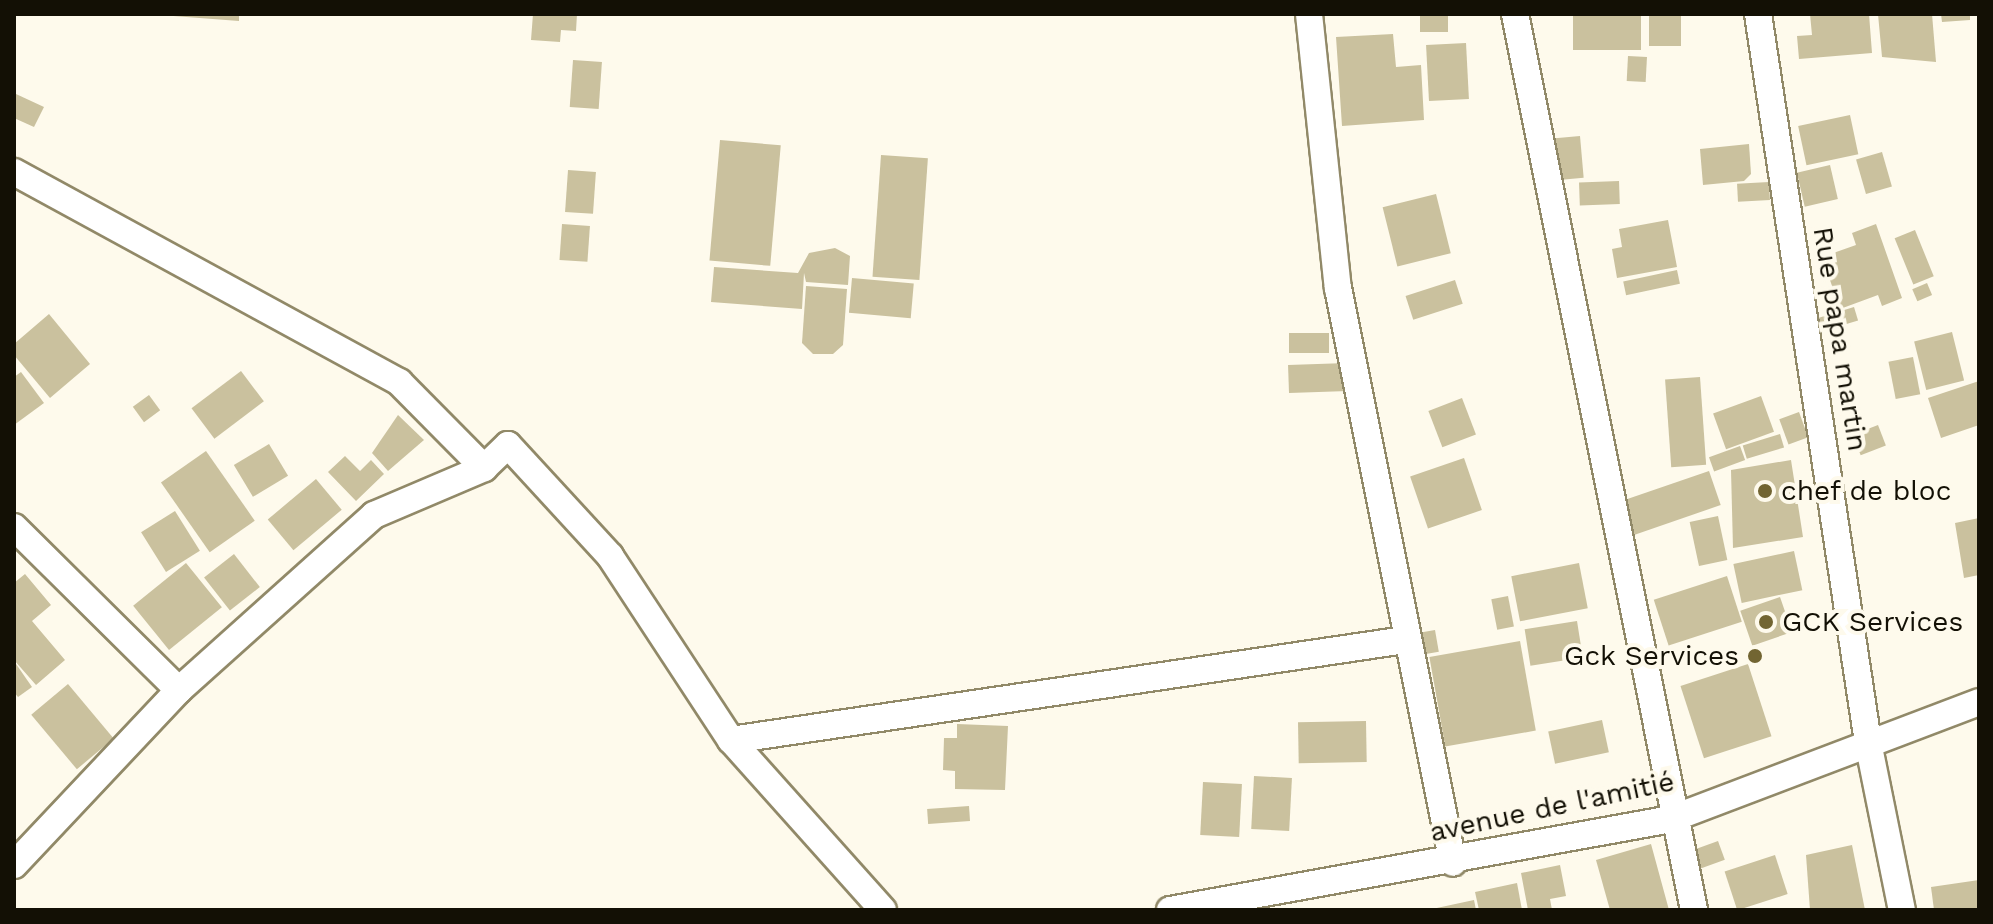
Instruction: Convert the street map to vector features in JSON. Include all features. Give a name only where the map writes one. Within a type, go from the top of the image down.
[{"type":"street","points":[[1309,14],[1338,288],[1405,640],[1453,863]]},
{"type":"street","points":[[1515,14],[1671,819],[1694,910]]},
{"type":"street","name":"Rue papa martin","points":[[1758,14],[1868,742],[1902,910]]},
{"type":"street","points":[[14,172],[399,382],[484,468]]},
{"type":"street","points":[[14,865],[179,690],[374,515],[484,468],[508,445],[531,463],[636,593],[731,740],[883,910]]},
{"type":"street","points":[[14,527],[179,690]]},
{"type":"street","points":[[731,740],[1405,640]]},
{"type":"street","name":"avenue de l'amitié","points":[[1170,910],[1453,863],[1671,819],[1979,702]]},
{"type":"building","points":[[147,14],[239,14],[239,21]]},
{"type":"building","points":[[533,14],[577,14],[576,31],[561,30],[560,42],[531,40]]},
{"type":"building","points":[[1420,14],[1448,14],[1448,32],[1420,32]]},
{"type":"building","points":[[1573,14],[1641,14],[1641,50],[1573,50]]},
{"type":"building","points":[[1649,14],[1681,14],[1681,46],[1649,46]]},
{"type":"building","points":[[1810,14],[1869,14],[1872,53],[1799,59],[1797,36],[1812,35]]},
{"type":"building","points":[[1878,14],[1932,14],[1936,62],[1882,57]]},
{"type":"building","points":[[1941,14],[1970,14],[1970,20],[1942,22]]},
{"type":"building","points":[[1393,34],[1396,67],[1421,65],[1424,120],[1342,126],[1336,37]]},
{"type":"building","points":[[1466,43],[1469,99],[1429,101],[1426,45]]},
{"type":"building","points":[[1628,56],[1647,57],[1646,82],[1627,81]]},
{"type":"building","points":[[573,60],[602,62],[599,109],[570,107]]},
{"type":"building","points":[[16,94],[44,107],[34,127],[14,118]]},
{"type":"building","points":[[1850,115],[1858,154],[1806,165],[1798,126]]},
{"type":"building","points":[[1580,136],[1584,178],[1559,180],[1555,138]]},
{"type":"building","points":[[720,140],[781,145],[770,266],[709,261]]},
{"type":"building","points":[[1749,144],[1751,174],[1744,181],[1703,185],[1700,149]]},
{"type":"building","points":[[1882,152],[1892,187],[1866,194],[1856,159]]},
{"type":"building","points":[[881,155],[928,158],[919,280],[872,277]]},
{"type":"building","points":[[1830,165],[1838,199],[1805,207],[1797,173]]},
{"type":"building","points":[[568,170],[596,172],[593,214],[565,212]]},
{"type":"building","points":[[1619,181],[1620,204],[1580,205],[1579,182]]},
{"type":"building","points":[[1769,182],[1770,200],[1738,202],[1737,184]]},
{"type":"building","points":[[1436,194],[1451,253],[1397,266],[1383,207]]},
{"type":"building","points":[[1668,220],[1677,267],[1617,278],[1612,249],[1622,247],[1619,229]]},
{"type":"building","points":[[562,224],[590,226],[587,262],[559,260]]},
{"type":"building","points":[[1876,224],[1902,298],[1882,306],[1878,295],[1840,309],[1822,257],[1856,245],[1852,233]]},
{"type":"building","points":[[1915,230],[1934,276],[1913,285],[1895,238]]},
{"type":"building","points":[[835,248],[850,256],[848,285],[806,282],[804,273],[802,309],[711,302],[714,267],[798,273],[809,253]]},
{"type":"building","points":[[1677,270],[1680,284],[1626,295],[1623,281]]},
{"type":"building","points":[[852,278],[914,283],[911,318],[849,313]]},
{"type":"building","points":[[1455,280],[1463,304],[1413,320],[1406,296]]},
{"type":"building","points":[[1927,283],[1932,295],[1917,301],[1912,289]]},
{"type":"building","points":[[806,286],[847,289],[843,345],[833,354],[813,354],[802,343]]},
{"type":"building","points":[[1854,307],[1858,320],[1820,332],[1816,319]]},
{"type":"building","points":[[49,314],[90,364],[50,398],[14,355],[14,344]]},
{"type":"building","points":[[1952,332],[1964,381],[1926,390],[1914,341]]},
{"type":"building","points":[[1289,333],[1329,333],[1329,353],[1289,353]]},
{"type":"building","points":[[1913,357],[1920,394],[1896,399],[1888,362]]},
{"type":"building","points":[[1347,363],[1348,391],[1289,393],[1288,365]]},
{"type":"building","points":[[241,371],[264,401],[214,439],[191,408]]},
{"type":"building","points":[[21,372],[44,403],[14,425],[14,377]]},
{"type":"building","points":[[1700,377],[1706,465],[1671,467],[1665,379]]},
{"type":"building","points":[[1979,381],[1979,425],[1941,438],[1928,398]]},
{"type":"building","points":[[149,395],[160,410],[144,422],[133,407]]},
{"type":"building","points":[[1761,396],[1774,432],[1726,449],[1713,413]]},
{"type":"building","points":[[1462,398],[1476,434],[1442,447],[1428,411]]},
{"type":"building","points":[[1799,412],[1808,437],[1789,445],[1779,419]]},
{"type":"building","points":[[398,415],[424,440],[388,471],[372,453]]},
{"type":"building","points":[[1878,425],[1886,446],[1861,455],[1853,435]]},
{"type":"building","points":[[1780,434],[1784,447],[1747,459],[1743,445]]},
{"type":"building","points":[[269,444],[288,476],[253,497],[234,465]]},
{"type":"building","points":[[1740,446],[1745,460],[1714,471],[1709,457]]},
{"type":"building","points":[[206,451],[255,521],[210,552],[161,483]]},
{"type":"building","points":[[345,456],[360,471],[371,460],[384,474],[356,501],[328,472]]},
{"type":"building","points":[[1464,458],[1482,510],[1428,529],[1410,477]]},
{"type":"building","name":"chef de bloc","points":[[1791,460],[1803,537],[1733,548],[1731,470]]},
{"type":"building","points":[[1709,471],[1721,505],[1632,536],[1620,502]]},
{"type":"building","points":[[316,479],[342,510],[293,550],[268,519]]},
{"type":"building","points":[[175,511],[200,551],[166,572],[141,532]]},
{"type":"building","points":[[1718,516],[1727,560],[1699,566],[1690,522]]},
{"type":"building","points":[[1979,518],[1979,575],[1964,578],[1955,523]]},
{"type":"building","points":[[1794,551],[1802,590],[1742,603],[1733,564]]},
{"type":"building","points":[[234,554],[260,587],[230,610],[204,577]]},
{"type":"building","points":[[186,563],[222,607],[169,650],[133,606]]},
{"type":"building","points":[[1579,563],[1588,608],[1520,621],[1511,576]]},
{"type":"building","points":[[25,574],[51,605],[32,621],[65,660],[36,685],[14,660],[14,583]]},
{"type":"building","points":[[1727,576],[1742,622],[1669,645],[1654,600]]},
{"type":"building","points":[[1508,596],[1514,626],[1497,630],[1491,599]]},
{"type":"building","name":"GCK Services","points":[[1780,597],[1792,632],[1752,646],[1740,611]]},
{"type":"building","points":[[1577,621],[1583,658],[1530,666],[1525,629]]},
{"type":"building","points":[[1435,630],[1439,652],[1420,655],[1416,633]]},
{"type":"building","points":[[1520,641],[1536,731],[1445,747],[1429,657]]},
{"type":"building","points":[[14,661],[32,687],[18,697],[14,692]]},
{"type":"building","points":[[1748,664],[1771,736],[1704,758],[1680,686]]},
{"type":"building","points":[[68,684],[114,738],[77,769],[31,715]]},
{"type":"building","points":[[1602,720],[1609,752],[1555,764],[1548,731]]},
{"type":"building","points":[[1366,721],[1367,762],[1299,763],[1298,722]]},
{"type":"building","points":[[957,724],[1008,726],[1005,790],[955,789],[955,771],[943,770],[944,738],[957,738]]},
{"type":"building","points":[[1254,776],[1292,778],[1289,831],[1251,829]]},
{"type":"building","points":[[1203,782],[1242,784],[1239,837],[1200,835]]},
{"type":"building","points":[[969,806],[970,821],[928,824],[927,809]]},
{"type":"building","points":[[1718,841],[1725,860],[1701,868],[1695,850]]},
{"type":"building","points":[[1651,844],[1669,910],[1610,910],[1596,860]]},
{"type":"building","points":[[1852,845],[1865,910],[1810,910],[1806,855]]},
{"type":"building","points":[[1775,855],[1788,894],[1737,910],[1725,871]]},
{"type":"building","points":[[1560,865],[1566,896],[1550,899],[1552,910],[1528,910],[1521,873]]},
{"type":"building","points":[[1979,880],[1979,910],[1934,910],[1931,887]]},
{"type":"building","points":[[1517,883],[1522,910],[1479,910],[1475,892]]},
{"type":"building","points":[[1474,900],[1476,910],[1432,910],[1432,909]]},
{"type":"place","name":"chef de bloc","points":[[1765,491]]},
{"type":"place","name":"GCK Services","points":[[1766,622]]},
{"type":"place","name":"Gck Services","points":[[1755,656]]}]
